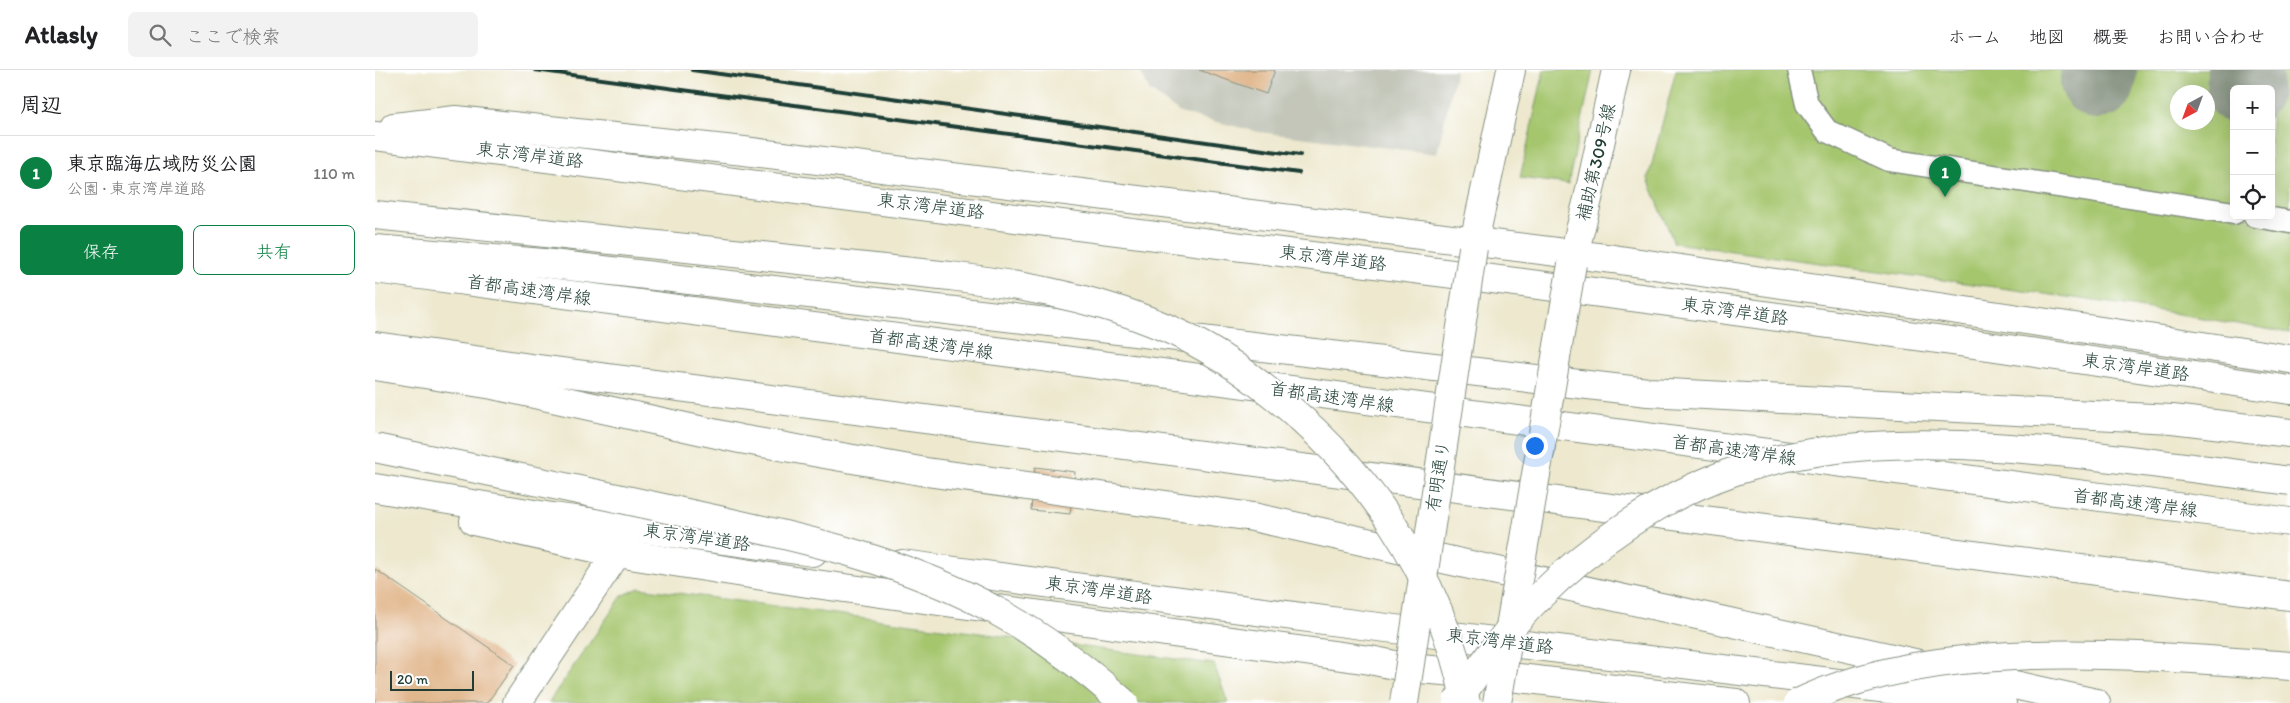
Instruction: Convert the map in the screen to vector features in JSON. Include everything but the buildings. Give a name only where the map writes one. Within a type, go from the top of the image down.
[{"type":"main road","points":[[1473,245],[1511,70]]},
{"type":"main road","name":"補助第309号線","points":[[1573,259],[1616,70]]},
{"type":"main road","points":[[375,128],[456,120],[744,151],[1416,233],[1473,245],[1573,259],[1627,262],[2290,360]]},
{"type":"main road","name":"東京湾岸道路","points":[[375,136],[1638,298],[1995,346],[2290,390]]},
{"type":"main road","points":[[375,215],[1012,284],[1110,306],[1153,322],[1196,343],[1238,368],[1280,400],[1319,434],[1351,468],[1391,520],[1428,587],[1447,634],[1467,703]]},
{"type":"main road","name":"有明通り","points":[[1404,703],[1473,245]]},
{"type":"main road","points":[[375,248],[543,264],[1649,392],[2172,419],[2290,433]]},
{"type":"main road","points":[[1497,703],[1573,259]]},
{"type":"main road","name":"首都高速湾岸線","points":[[375,269],[2290,522]]},
{"type":"main road","points":[[375,346],[531,368],[2290,596]]},
{"type":"main road","points":[[375,366],[493,385],[740,439],[926,472],[1253,517],[2096,703]]},
{"type":"main road","points":[[1456,703],[1501,639],[1536,599],[1581,558],[1624,526],[1677,496],[1735,472],[1797,456],[1864,446],[1933,444],[1999,446],[2290,481]]},
{"type":"main road","points":[[375,448],[734,523],[841,550],[884,564],[962,594],[1000,613],[1075,663],[1124,703]]},
{"type":"main road","name":"東京湾岸道路","points":[[375,488],[551,517],[1343,622],[2002,703]]},
{"type":"main road","points":[[375,498],[617,553],[808,583],[1370,660],[1409,668],[1501,676],[1736,703]]},
{"type":"main road","points":[[517,703],[617,553]]},
{"type":"main road","points":[[1798,703],[1840,686],[1885,673],[1937,663],[1989,658],[2115,656],[2290,666]]},
{"type":"street","points":[[1799,70],[1807,104],[1827,131],[1889,160],[2230,212]]},
{"type":"street","points":[[2275,219],[2290,222]]},
{"type":"shaded area","points":[[1140,70],[1456,70],[1437,154],[1259,132],[1180,113],[1149,90]]},
{"type":"green space","points":[[1544,70],[1593,70],[1568,184],[1520,178]]},
{"type":"green space","points":[[1676,70],[2290,70],[2290,333],[2132,306],[1674,243],[1648,179]]},
{"type":"green space","points":[[639,588],[1214,664],[1228,703],[548,703],[622,596]]},
{"type":"taxiway","points":[[2098,81],[2099,70]]},
{"type":"taxiway","points":[[2244,85],[2245,70]]},
{"type":"railway","points":[[535,70],[1299,173]]},
{"type":"railway","points":[[692,70],[1300,155]]},
{"type":"place","name":"東京臨海広域防災公園","points":[[1945,197]]}]
